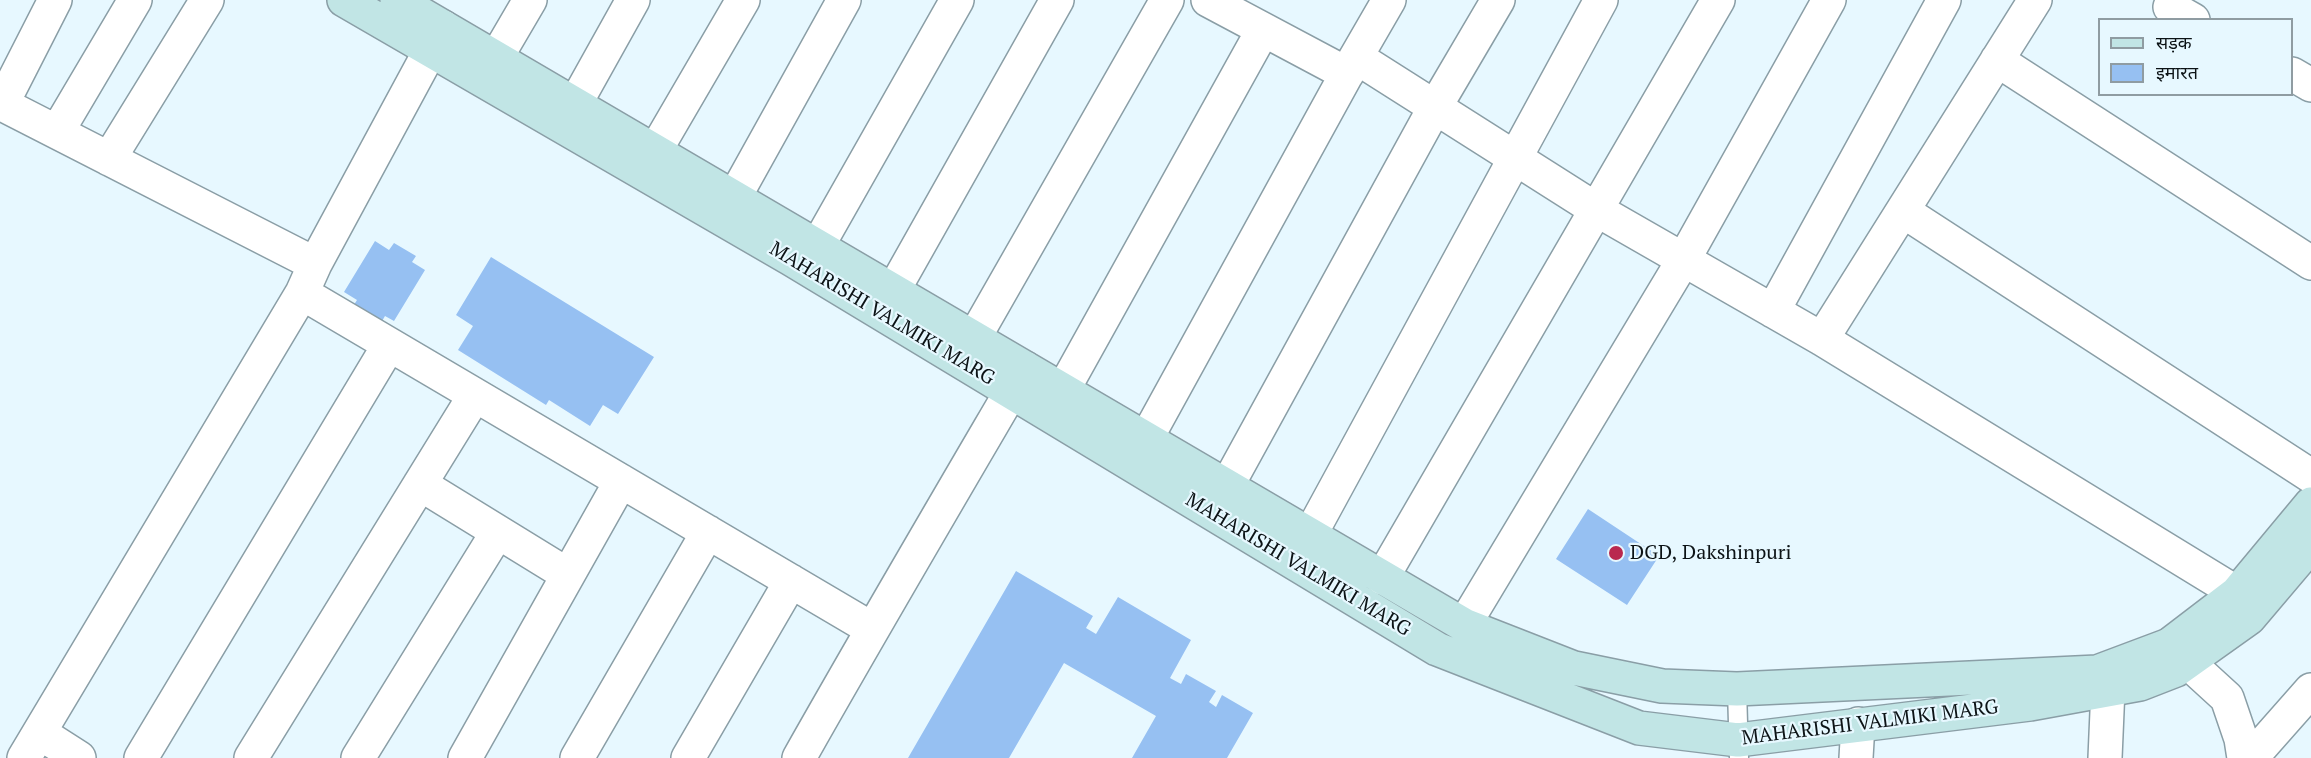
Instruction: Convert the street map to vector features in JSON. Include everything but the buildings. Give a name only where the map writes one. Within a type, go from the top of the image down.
[{"type":"street","points":[[55,0],[1,104],[315,264]]},
{"type":"street","points":[[57,132],[135,0]]},
{"type":"street","points":[[109,159],[207,0]]},
{"type":"street","name":"MAHARISHI VALMIKI MARG","points":[[344,0],[437,38],[496,58],[974,338],[1018,380],[1063,390],[1464,625],[1574,668],[1662,686],[1737,689],[2097,672],[2179,653],[2249,618],[2311,545]]},
{"type":"street","points":[[496,58],[530,0]]},
{"type":"street","points":[[575,104],[633,0]]},
{"type":"street","points":[[655,151],[743,0]]},
{"type":"street","points":[[734,198],[844,0]]},
{"type":"street","points":[[817,247],[957,0]]},
{"type":"street","points":[[893,291],[1058,0]]},
{"type":"street","points":[[974,338],[1167,0]]},
{"type":"street","points":[[1208,0],[1263,30],[1352,66],[1435,107],[1597,210],[1822,339],[2237,593]]},
{"type":"street","points":[[1146,439],[1389,0]]},
{"type":"street","points":[[1227,486],[1435,107],[1498,0]]},
{"type":"street","points":[[1310,535],[1601,0]]},
{"type":"street","points":[[1382,578],[1718,0]]},
{"type":"street","points":[[1464,625],[1684,259],[1829,0]]},
{"type":"street","points":[[1773,311],[1944,0]]},
{"type":"street","points":[[1822,339],[2035,0]]},
{"type":"street","name":"MAHARISHI VALMIKI MARG","points":[[411,4],[437,38],[781,253],[1018,380],[1437,649],[1639,728],[1739,749],[1858,724],[2030,704],[2140,684],[2176,670],[2179,653],[2237,593],[2311,504]]},
{"type":"street","points":[[1063,390],[1263,30]]},
{"type":"street","points":[[80,758],[32,745],[302,293],[315,264],[437,38]]},
{"type":"street","points":[[1997,60],[2311,262]]},
{"type":"street","points":[[2293,75],[2311,85]]},
{"type":"street","points":[[1902,211],[2311,476]]},
{"type":"street","points":[[302,293],[872,629]]},
{"type":"street","points":[[141,758],[389,345]]},
{"type":"street","points":[[799,758],[1018,380]]},
{"type":"street","points":[[251,758],[475,395]]},
{"type":"street","points":[[468,757],[621,481]]},
{"type":"street","points":[[420,484],[568,575]]},
{"type":"street","points":[[577,758],[708,532]]},
{"type":"street","points":[[358,758],[497,533]]},
{"type":"street","points":[[688,758],[791,581]]},
{"type":"street","points":[[2179,653],[2227,698],[2241,739],[2244,758]]},
{"type":"street","points":[[2105,758],[2108,688]]},
{"type":"street","points":[[2251,758],[2311,690]]},
{"type":"street","points":[[1856,758],[1858,724]]},
{"type":"lane","points":[[1737,689],[1739,749]]},
{"type":"place","name":"DGD, Dakshinpuri","points":[[1616,553]]}]
